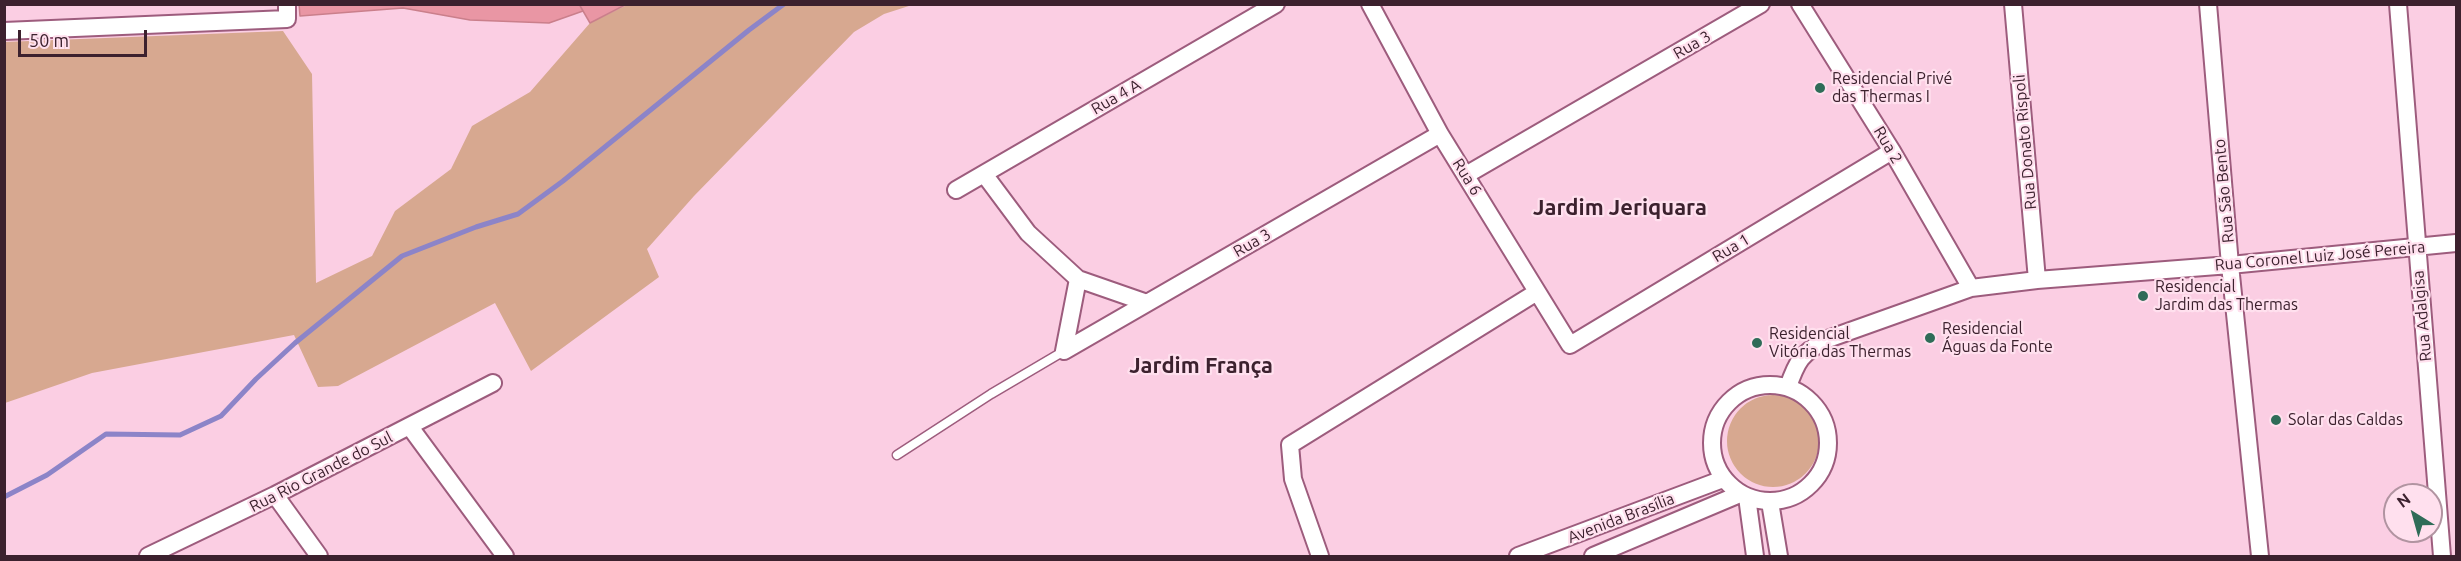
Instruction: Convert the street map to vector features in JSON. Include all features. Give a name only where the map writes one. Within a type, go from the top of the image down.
[{"type":"street","points":[[4,31],[287,19],[287,4]]},
{"type":"street","name":"Rua 4 A","points":[[956,190],[1276,4]]},
{"type":"street","name":"Rua 3","points":[[1466,175],[1761,4]]},
{"type":"street","name":"Rua 2","points":[[1800,4],[1892,151],[1971,288]]},
{"type":"street","name":"Rua Donato Rispoli","points":[[2013,4],[2037,280]]},
{"type":"street","name":"Rua São Bento","points":[[2208,4],[2230,265],[2260,556]]},
{"type":"street","name":"Rua Adalgisa","points":[[2398,4],[2442,556]]},
{"type":"street","name":"Rua 6","points":[[1372,5],[1440,134],[1570,345]]},
{"type":"street","name":"Rua 3","points":[[1064,351],[1440,134]]},
{"type":"street","name":"Rua 1","points":[[1570,345],[1892,151]]},
{"type":"street","points":[[984,174],[1028,233],[1078,279],[1147,303]]},
{"type":"street","name":"Rua Coronel Luiz José Pereira","points":[[1788,387],[1797,361],[1810,349],[1825,340],[1971,288],[2037,280],[2230,265],[2457,243]]},
{"type":"street","points":[[1064,351],[1078,279]]},
{"type":"street","points":[[1320,556],[1293,479],[1290,445],[1537,292]]},
{"type":"street","name":"Rua Rio Grande do Sul","points":[[148,556],[275,495],[493,383]]},
{"type":"street","points":[[1770,385],[1788,387],[1804,396],[1817,409],[1826,425],[1829,443],[1826,461],[1817,477],[1804,490],[1788,499],[1770,502],[1743,496],[1723,479],[1714,463],[1711,445],[1714,426],[1722,410],[1735,396],[1751,388],[1770,385]]},
{"type":"street","points":[[410,427],[505,556]]},
{"type":"street","name":"Avenida Brasília","points":[[1518,556],[1723,479]]},
{"type":"street","points":[[275,495],[319,556]]},
{"type":"street","points":[[1743,496],[1755,556]]},
{"type":"street","name":"Avenida Brasília","points":[[1593,556],[1743,496]]},
{"type":"street","points":[[1770,502],[1779,556]]},
{"type":"lane","points":[[897,455],[991,394],[1064,351]]},
{"type":"shaded area","points":[[627,5],[912,5],[884,14],[854,32],[694,196],[647,249],[659,277],[531,371],[495,303],[338,386],[318,387],[294,335],[92,373],[5,403],[4,42],[283,31],[312,74],[316,283],[372,256],[395,211],[451,169],[472,126],[530,92],[590,23]]},
{"type":"shaded area","points":[[1773,395],[1790,399],[1805,409],[1815,424],[1819,441],[1815,458],[1805,473],[1790,483],[1773,487],[1756,483],[1741,473],[1731,458],[1727,441],[1731,424],[1741,409],[1756,399]]},
{"type":"building","points":[[299,4],[579,4],[583,11],[549,23],[470,20],[403,8],[300,16]]},
{"type":"building","points":[[579,4],[627,4],[590,23]]},
{"type":"waterway","points":[[4,497],[47,475],[106,434],[180,435],[221,416],[295,343],[402,256],[476,227],[518,214],[563,181],[784,4]]},
{"type":"place","name":"Residencial Privé das Thermas I","points":[[1820,88]]},
{"type":"place","name":"Residencial Jardim das Thermas","points":[[2143,296]]},
{"type":"place","name":"Residencial Águas da Fonte","points":[[1930,338]]},
{"type":"place","name":"Residencial Vitória das Thermas","points":[[1757,343]]},
{"type":"place","name":"Solar das Caldas","points":[[2276,420]]},
{"type":"district","name":"Jardim Jeriquara","points":[[1620,208]]},
{"type":"district","name":"Jardim França","points":[[1201,366]]}]
